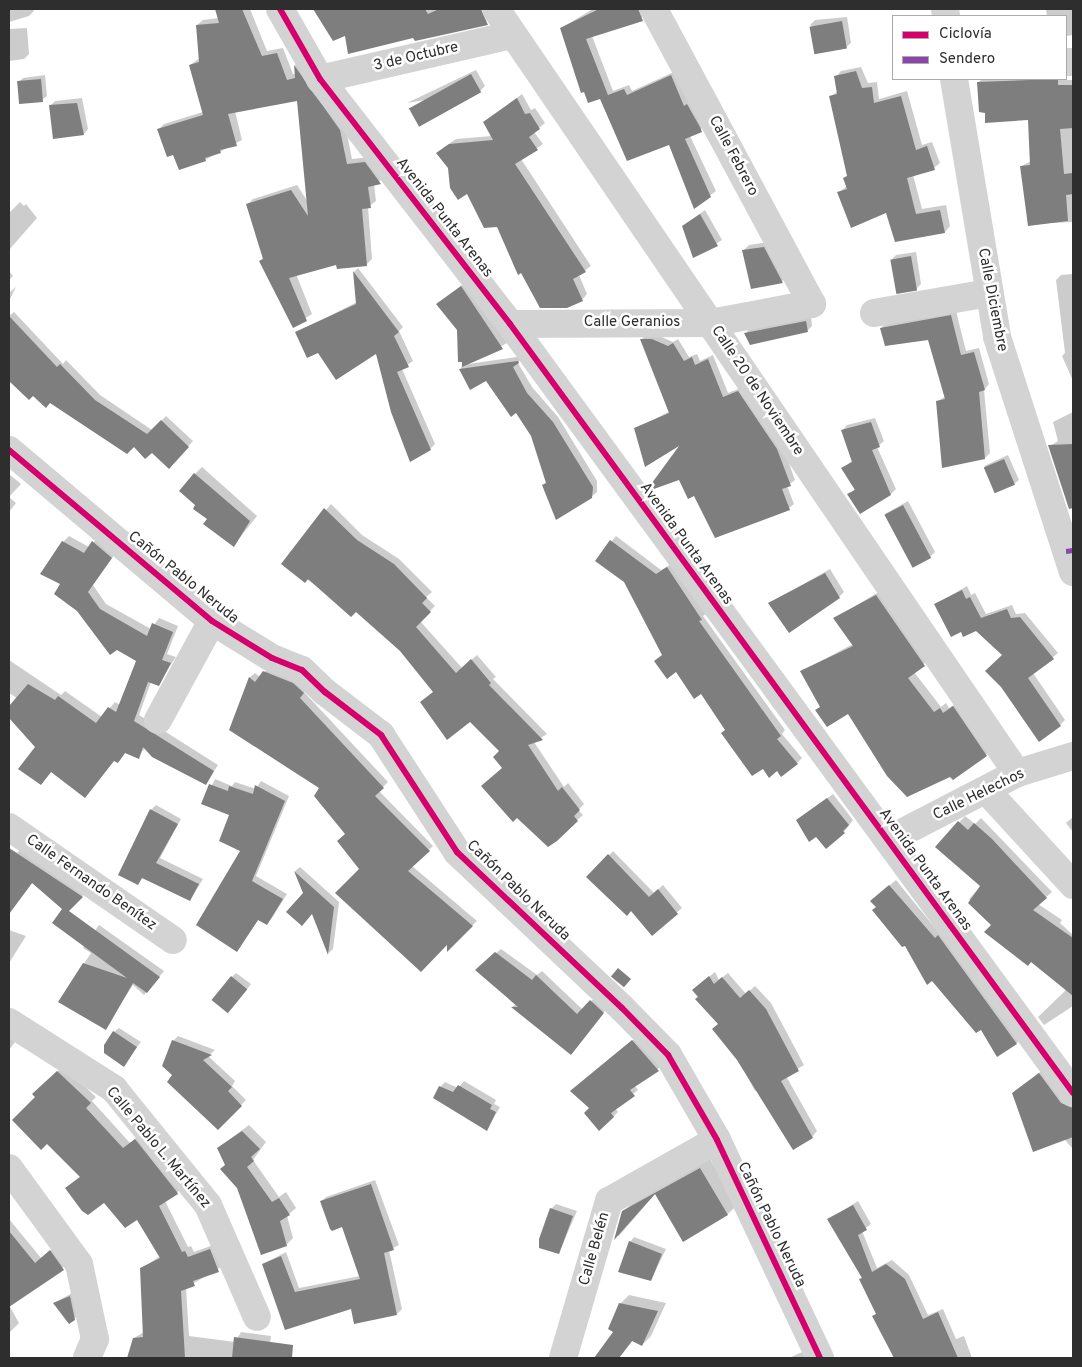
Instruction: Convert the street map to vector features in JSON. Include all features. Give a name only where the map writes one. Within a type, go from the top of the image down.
[{"type":"street","name":"Avenida Punta Arenas","points":[[280,9],[320,79],[510,324],[1073,1093]]},
{"type":"street","name":"Calle 20 de Noviembre","points":[[496,9],[1017,773]]},
{"type":"street","name":"Calle Febrero","points":[[654,9],[812,304]]},
{"type":"street","name":"3 de Octubre","points":[[320,79],[512,35]]},
{"type":"street","name":"Calle Diciembre","points":[[954,80],[997,338],[1073,572]]},
{"type":"street","points":[[874,313],[989,293]]},
{"type":"street","name":"Calle Geranios","points":[[510,324],[710,323],[812,304]]},
{"type":"street","name":"Cañón Pablo Neruda","points":[[9,450],[212,621],[272,658],[302,670],[325,692],[381,735],[457,852],[622,1008],[668,1055],[717,1140],[820,1358]]},
{"type":"street","points":[[158,720],[212,621]]},
{"type":"street","name":"Calle Helechos","points":[[888,840],[1017,773],[1073,756]]},
{"type":"street","points":[[986,790],[1073,885]]},
{"type":"street","name":"Calle Fernando Benítez","points":[[9,827],[173,940]]},
{"type":"street","name":"Calle Pablo L. Martínez","points":[[9,1022],[114,1089],[208,1205],[257,1317]]},
{"type":"street","name":"Calle Belén","points":[[563,1358],[609,1201],[717,1140]]},
{"type":"street","points":[[9,1168],[79,1264],[95,1339],[87,1358]]},
{"type":"building","points":[[215,9],[242,9],[262,56],[277,53],[287,80],[295,78],[294,65],[340,130],[347,164],[365,162],[381,184],[368,187],[371,208],[362,209],[367,266],[337,269],[336,265],[289,278],[307,321],[293,328],[259,261],[263,259],[246,204],[291,190],[308,216],[297,101],[228,114],[237,146],[220,150],[221,153],[205,158],[206,161],[179,170],[173,155],[167,157],[157,129],[203,115],[189,65],[199,62],[196,25],[219,23]]},
{"type":"building","points":[[313,9],[425,9],[428,14],[439,9],[481,9],[488,25],[415,41],[413,38],[348,54],[345,36],[333,41]]},
{"type":"building","points":[[599,9],[638,9],[643,21],[586,39],[608,95],[624,89],[627,95],[671,75],[684,106],[687,104],[700,127],[702,132],[685,139],[711,197],[694,209],[669,145],[627,161],[600,99],[588,103],[584,92],[581,93],[560,28]]},
{"type":"building","points":[[842,21],[847,49],[814,54],[810,27]]},
{"type":"building","points":[[856,71],[862,88],[872,87],[874,103],[901,96],[916,150],[927,146],[935,170],[907,178],[916,214],[940,210],[945,233],[895,242],[886,213],[851,228],[837,192],[847,189],[843,178],[847,176],[829,96],[837,94],[834,76]]},
{"type":"building","points":[[471,74],[481,92],[419,127],[409,108]]},
{"type":"building","points":[[41,79],[43,102],[19,104],[17,81]]},
{"type":"building","points":[[1058,80],[1058,85],[1073,85],[1073,128],[1060,129],[1064,174],[1073,173],[1073,194],[1066,195],[1068,221],[1028,226],[1020,166],[1030,165],[1028,120],[985,123],[985,113],[979,112],[977,82]]},
{"type":"building","points":[[517,98],[525,114],[530,113],[540,129],[529,137],[538,150],[515,164],[586,272],[573,279],[583,301],[567,308],[540,308],[521,273],[518,275],[497,227],[484,228],[467,194],[458,200],[450,188],[448,168],[436,153],[449,144],[493,140],[483,122]]},
{"type":"building","points":[[77,103],[84,135],[53,139],[49,105]]},
{"type":"building","points":[[700,214],[718,246],[693,258],[682,226]]},
{"type":"building","points":[[764,247],[783,283],[751,289],[742,250]]},
{"type":"building","points":[[911,256],[917,290],[896,294],[890,260]]},
{"type":"building","points":[[353,271],[399,332],[394,336],[409,367],[397,372],[431,450],[410,462],[391,412],[376,354],[336,380],[318,353],[307,358],[295,332],[356,304]]},
{"type":"building","points":[[461,286],[503,349],[462,367],[462,362],[458,362],[457,330],[436,304]]},
{"type":"building","points":[[951,315],[961,355],[974,352],[985,390],[979,392],[985,459],[942,468],[936,401],[945,399],[928,340],[885,346],[880,328]]},
{"type":"building","points":[[9,316],[57,367],[60,364],[95,400],[147,434],[161,420],[189,447],[169,469],[152,453],[145,459],[134,447],[127,454],[50,403],[46,408],[33,396],[29,400],[9,381]]},
{"type":"building","points":[[806,321],[808,332],[750,345],[744,333]]},
{"type":"building","points":[[640,339],[652,339],[668,346],[673,343],[684,361],[692,357],[695,365],[708,359],[723,397],[738,391],[777,449],[791,486],[782,489],[790,510],[715,538],[694,496],[688,499],[679,480],[651,490],[649,487],[679,446],[645,467],[634,428],[669,413]]},
{"type":"building","points":[[518,361],[519,363],[513,367],[527,393],[553,422],[593,487],[592,498],[556,520],[542,485],[546,483],[531,436],[516,413],[511,417],[486,381],[470,390],[459,369]]},
{"type":"building","points":[[871,422],[880,447],[872,450],[891,495],[860,514],[847,494],[855,490],[841,468],[852,462],[841,430]]},
{"type":"building","points":[[1073,444],[1073,508],[1069,509],[1048,445]]},
{"type":"building","points":[[1004,459],[1015,485],[995,493],[984,468]]},
{"type":"building","points":[[194,473],[250,521],[234,547],[203,524],[207,519],[193,509],[195,505],[179,491]]},
{"type":"building","points":[[903,505],[931,558],[913,568],[884,515]]},
{"type":"building","points":[[324,508],[357,540],[394,564],[427,598],[422,603],[431,612],[416,627],[456,673],[471,659],[491,683],[489,685],[543,740],[528,745],[558,791],[562,787],[580,810],[574,816],[578,821],[557,841],[548,847],[517,818],[513,822],[481,786],[502,768],[493,757],[499,751],[470,722],[447,740],[420,702],[433,692],[400,651],[356,612],[351,617],[308,579],[305,583],[281,564]]},
{"type":"building","points":[[610,540],[656,574],[667,567],[702,620],[699,621],[781,736],[777,739],[798,764],[781,777],[777,771],[769,778],[763,769],[752,776],[721,733],[725,730],[701,694],[694,699],[676,672],[667,679],[654,661],[662,655],[624,582],[595,561]]},
{"type":"building","points":[[62,541],[84,553],[92,541],[112,558],[88,592],[100,609],[147,636],[152,623],[173,632],[162,660],[171,663],[159,686],[148,682],[134,721],[214,771],[206,785],[152,757],[143,747],[139,759],[125,753],[118,763],[114,761],[85,798],[51,772],[41,785],[18,769],[35,747],[9,718],[9,706],[28,684],[55,700],[58,696],[96,723],[108,707],[116,712],[136,661],[117,650],[110,655],[77,611],[54,594],[60,584],[40,574]]},
{"type":"building","points":[[825,573],[840,598],[789,633],[768,603]]},
{"type":"building","points":[[962,590],[966,599],[970,597],[981,618],[1007,609],[1011,618],[1020,617],[1054,659],[1028,678],[1061,726],[1039,742],[1001,687],[985,671],[1002,655],[976,631],[963,637],[961,632],[951,637],[934,604]]},
{"type":"building","points":[[876,595],[925,666],[908,678],[934,712],[940,708],[943,713],[953,706],[987,756],[953,780],[950,777],[907,797],[887,776],[848,714],[827,727],[815,710],[820,707],[800,671],[853,646],[833,618]]},
{"type":"building","points":[[263,671],[293,683],[304,693],[300,698],[384,788],[375,796],[430,851],[408,871],[473,926],[447,952],[447,945],[421,972],[335,893],[359,869],[337,841],[345,834],[314,796],[319,788],[229,730],[249,677],[255,682]]},
{"type":"building","points":[[209,784],[228,791],[229,786],[253,794],[255,785],[285,801],[252,881],[283,899],[267,925],[258,920],[237,952],[196,925],[240,851],[219,841],[229,815],[201,804]]},
{"type":"building","points":[[827,798],[849,825],[843,831],[845,833],[826,849],[816,837],[809,842],[796,820]]},
{"type":"building","points":[[150,809],[178,824],[156,863],[199,884],[190,901],[142,878],[138,885],[118,875]]},
{"type":"building","points":[[958,821],[968,830],[974,823],[992,839],[1047,898],[1033,910],[1073,938],[1073,996],[1031,962],[1028,966],[984,932],[991,925],[968,903],[980,886],[935,847]]},
{"type":"building","points":[[9,848],[83,897],[69,911],[160,977],[147,993],[133,983],[106,1030],[58,1002],[83,963],[127,978],[52,923],[62,909],[32,883],[9,914]]},
{"type":"building","points":[[608,854],[649,897],[658,889],[678,914],[652,936],[631,911],[627,916],[586,877]]},
{"type":"building","points":[[294,871],[334,907],[328,955],[312,914],[302,926],[286,912],[303,893]]},
{"type":"building","points":[[889,885],[935,938],[938,935],[1017,1044],[997,1057],[981,1030],[976,1033],[932,981],[927,985],[905,946],[902,947],[872,910],[876,907],[870,901]]},
{"type":"building","points":[[495,952],[532,980],[536,975],[577,1014],[590,1000],[604,1013],[571,1055],[511,1007],[518,1007],[475,970]]},
{"type":"building","points":[[618,968],[631,979],[624,987],[611,976]]},
{"type":"building","points":[[231,976],[247,989],[228,1013],[211,1000]]},
{"type":"building","points":[[709,976],[714,984],[722,977],[740,998],[749,990],[766,1009],[799,1071],[781,1081],[813,1138],[793,1150],[737,1060],[712,1029],[718,1024],[695,999],[698,997],[692,990]]},
{"type":"building","points":[[113,1031],[137,1047],[124,1067],[104,1053],[104,1045]]},
{"type":"building","points":[[172,1040],[212,1055],[203,1060],[232,1087],[228,1091],[242,1106],[218,1130],[167,1082],[172,1075],[162,1066]]},
{"type":"building","points":[[632,1040],[659,1071],[630,1090],[635,1096],[611,1113],[614,1117],[599,1131],[584,1113],[589,1108],[570,1091]]},
{"type":"building","points":[[57,1071],[91,1103],[86,1108],[123,1148],[135,1139],[177,1192],[178,1194],[159,1206],[182,1252],[185,1251],[188,1257],[210,1249],[219,1272],[193,1281],[195,1286],[181,1291],[185,1358],[127,1358],[133,1338],[143,1337],[140,1268],[160,1258],[137,1220],[125,1228],[104,1203],[88,1215],[82,1211],[65,1188],[80,1177],[47,1144],[41,1150],[12,1120],[35,1097],[32,1094]]},
{"type":"building","points":[[1039,1073],[1061,1103],[1073,1108],[1073,1137],[1033,1152],[1012,1093]]},
{"type":"building","points":[[458,1085],[492,1105],[490,1109],[496,1112],[487,1131],[433,1098],[439,1086],[453,1092]]},
{"type":"building","points":[[242,1131],[260,1149],[251,1157],[254,1161],[247,1167],[272,1202],[279,1198],[290,1215],[280,1221],[287,1246],[261,1255],[237,1188],[220,1169],[225,1165],[217,1148]]},
{"type":"building","points":[[700,1168],[728,1215],[683,1242],[655,1194],[614,1240],[622,1211]]},
{"type":"building","points":[[371,1184],[394,1250],[384,1253],[397,1315],[354,1324],[351,1309],[285,1330],[262,1264],[281,1256],[295,1292],[360,1279],[342,1227],[332,1231],[330,1229],[320,1201]]},
{"type":"building","points":[[853,1205],[867,1230],[858,1235],[872,1272],[886,1264],[905,1279],[923,1319],[938,1312],[958,1358],[894,1358],[872,1316],[876,1314],[859,1279],[862,1278],[827,1219]]},
{"type":"building","points":[[550,1208],[573,1216],[559,1254],[539,1248],[539,1239]]},
{"type":"building","points":[[9,1231],[35,1263],[50,1250],[64,1270],[9,1307]]},
{"type":"building","points":[[629,1241],[662,1254],[651,1281],[618,1272]]},
{"type":"building","points":[[70,1296],[75,1320],[69,1324],[53,1303]]},
{"type":"building","points":[[619,1303],[658,1311],[642,1346],[632,1341],[619,1358],[594,1358],[613,1332],[608,1329]]},
{"type":"building","points":[[234,1337],[293,1345],[292,1358],[232,1358]]},
{"type":"marked path","points":[[1066,551],[1073,550]]},
{"type":"cycle path","points":[[280,9],[320,79],[510,324],[1073,1093]]},
{"type":"cycle path","points":[[9,450],[212,621],[272,658],[302,670],[325,692],[381,735],[457,852],[622,1008],[668,1055],[717,1140],[820,1358]]}]
